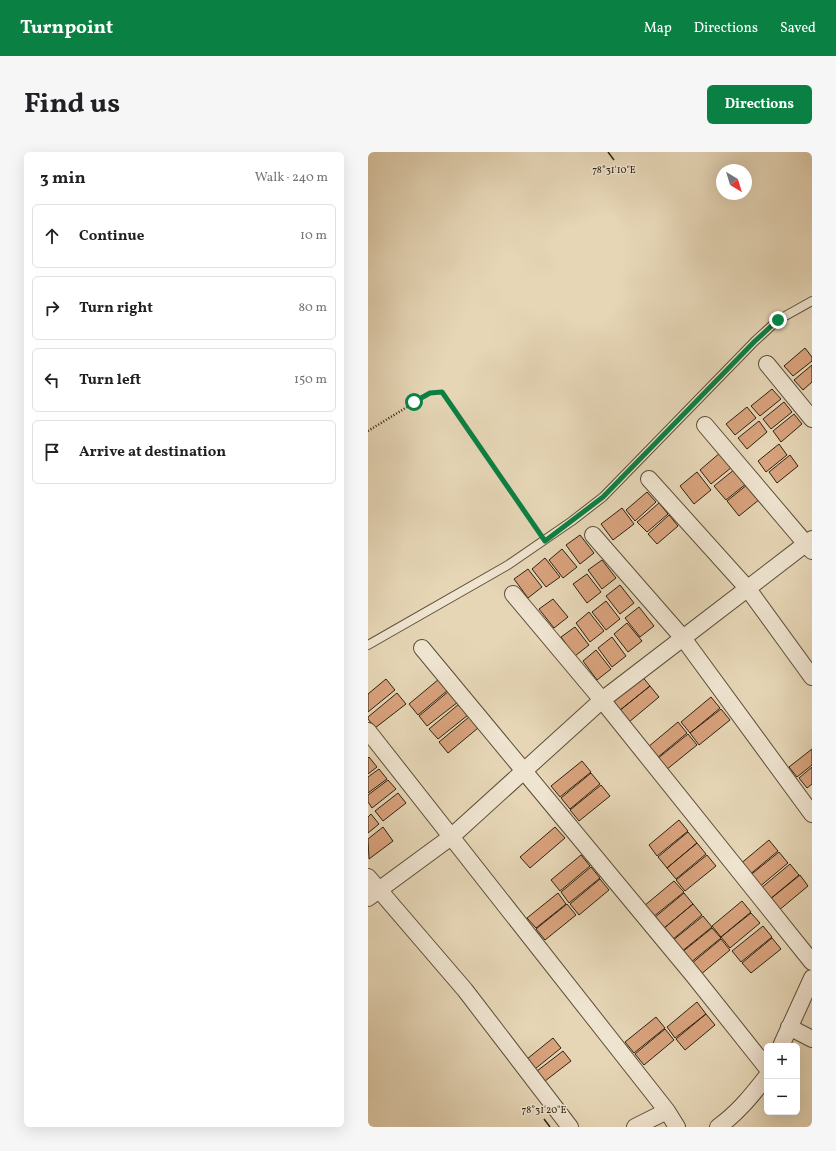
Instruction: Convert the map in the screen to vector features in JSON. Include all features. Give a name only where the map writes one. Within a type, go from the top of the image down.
[{"type":"street","points":[[767,364],[812,419]]},
{"type":"street","points":[[373,894],[452,837],[523,770],[602,700],[748,589],[810,544],[705,424]]},
{"type":"street","points":[[649,479],[748,589],[812,677]]},
{"type":"street","points":[[593,535],[683,638],[812,814]]},
{"type":"street","points":[[513,594],[602,700],[812,962]]},
{"type":"street","points":[[422,648],[688,969],[764,1064]]},
{"type":"street","points":[[368,731],[667,1111],[677,1127]]},
{"type":"street","points":[[368,877],[373,894],[465,990],[570,1127]]},
{"type":"street","points":[[782,1043],[812,978]]},
{"type":"street","points":[[789,1027],[812,1039]]},
{"type":"street","points":[[718,1127],[732,1118],[765,1079]]},
{"type":"street","points":[[635,1127],[667,1111]]},
{"type":"lane","points":[[368,645],[508,565],[545,541],[603,497],[755,341],[778,320],[812,301]]},
{"type":"path","points":[[368,432],[430,393],[442,392],[545,541]]},
{"type":"building","points":[[805,348],[812,357],[812,361],[793,376],[784,366]]},
{"type":"building","points":[[812,365],[812,382],[803,390],[794,380]]},
{"type":"building","points":[[772,389],[781,399],[760,416],[751,406]]},
{"type":"building","points":[[784,402],[792,412],[771,429],[763,419]]},
{"type":"building","points":[[747,407],[756,418],[735,435],[726,424]]},
{"type":"building","points":[[794,414],[802,424],[781,442],[773,431]]},
{"type":"building","points":[[759,421],[767,432],[747,449],[738,438]]},
{"type":"building","points":[[779,444],[787,455],[766,472],[758,461]]},
{"type":"building","points":[[721,452],[732,467],[711,484],[700,470]]},
{"type":"building","points":[[790,455],[798,466],[777,483],[769,472]]},
{"type":"building","points":[[735,469],[747,483],[726,500],[714,486]]},
{"type":"building","points":[[697,472],[711,490],[694,504],[680,486]]},
{"type":"building","points":[[748,484],[760,499],[739,516],[727,501]]},
{"type":"building","points":[[647,492],[656,502],[635,521],[626,510]]},
{"type":"building","points":[[659,503],[668,514],[647,532],[637,522]]},
{"type":"building","points":[[622,508],[634,524],[613,540],[601,524]]},
{"type":"building","points":[[669,515],[678,526],[657,544],[648,534]]},
{"type":"building","points":[[580,535],[594,553],[580,564],[566,545]]},
{"type":"building","points":[[562,549],[577,567],[563,578],[549,560]]},
{"type":"building","points":[[545,558],[560,577],[546,587],[532,569]]},
{"type":"building","points":[[602,560],[616,578],[602,589],[588,570]]},
{"type":"building","points":[[528,569],[542,587],[528,598],[514,579]]},
{"type":"building","points":[[587,574],[601,592],[587,603],[573,584]]},
{"type":"building","points":[[620,585],[634,603],[620,614],[606,596]]},
{"type":"building","points":[[553,599],[568,617],[554,628],[539,609]]},
{"type":"building","points":[[606,601],[620,619],[606,630],[592,612]]},
{"type":"building","points":[[639,607],[654,626],[640,637],[625,618]]},
{"type":"building","points":[[589,612],[604,631],[590,642],[576,623]]},
{"type":"building","points":[[627,623],[642,641],[628,652],[614,634]]},
{"type":"building","points":[[575,627],[589,645],[575,656],[561,637]]},
{"type":"building","points":[[612,637],[626,656],[612,667],[598,648]]},
{"type":"building","points":[[596,650],[611,669],[597,680],[583,661]]},
{"type":"building","points":[[641,675],[650,686],[619,711],[610,700]]},
{"type":"building","points":[[386,679],[395,690],[368,712],[368,694]]},
{"type":"building","points":[[439,679],[448,690],[418,715],[409,704]]},
{"type":"building","points":[[650,686],[659,697],[629,722],[619,711]]},
{"type":"building","points":[[449,691],[458,702],[427,726],[419,716]]},
{"type":"building","points":[[397,693],[406,704],[375,728],[368,717]]},
{"type":"building","points":[[711,697],[720,708],[690,733],[681,722]]},
{"type":"building","points":[[459,704],[468,715],[438,739],[429,729]]},
{"type":"building","points":[[721,709],[730,720],[699,745],[690,733]]},
{"type":"building","points":[[469,717],[478,728],[448,753],[439,742]]},
{"type":"building","points":[[678,722],[687,733],[657,758],[648,747]]},
{"type":"building","points":[[688,734],[697,745],[666,770],[657,759]]},
{"type":"building","points":[[812,749],[812,765],[797,777],[789,767]]},
{"type":"building","points":[[369,757],[377,767],[368,774],[368,758]]},
{"type":"building","points":[[582,761],[591,772],[560,797],[551,786]]},
{"type":"building","points":[[812,767],[812,784],[807,788],[799,778]]},
{"type":"building","points":[[379,769],[387,779],[368,793],[368,777]]},
{"type":"building","points":[[591,773],[600,784],[570,809],[561,798]]},
{"type":"building","points":[[388,780],[396,789],[372,808],[368,802],[368,795]]},
{"type":"building","points":[[601,785],[610,796],[579,821],[570,810]]},
{"type":"building","points":[[398,793],[406,803],[383,821],[375,811]]},
{"type":"building","points":[[371,814],[379,824],[368,833],[368,817]]},
{"type":"building","points":[[679,820],[688,831],[657,856],[649,845]]},
{"type":"building","points":[[383,827],[393,841],[369,859],[368,839]]},
{"type":"building","points":[[555,827],[565,838],[530,868],[520,857]]},
{"type":"building","points":[[688,832],[697,843],[667,868],[658,857]]},
{"type":"building","points":[[769,840],[778,851],[748,876],[739,865]]},
{"type":"building","points":[[697,843],[706,854],[676,879],[667,868]]},
{"type":"building","points":[[779,852],[788,863],[758,888],[748,877]]},
{"type":"building","points":[[581,855],[590,866],[560,891],[551,880]]},
{"type":"building","points":[[707,855],[716,866],[685,891],[676,880]]},
{"type":"building","points":[[790,864],[799,875],[769,900],[760,889]]},
{"type":"building","points":[[591,867],[600,878],[569,903],[561,892]]},
{"type":"building","points":[[800,875],[808,886],[778,911],[769,900]]},
{"type":"building","points":[[600,879],[609,890],[579,915],[570,904]]},
{"type":"building","points":[[674,881],[684,892],[653,917],[644,906]]},
{"type":"building","points":[[558,893],[566,904],[536,928],[527,918]]},
{"type":"building","points":[[684,893],[693,904],[663,929],[654,918]]},
{"type":"building","points":[[742,901],[751,912],[721,937],[712,926]]},
{"type":"building","points":[[567,904],[576,915],[545,940],[536,929]]},
{"type":"building","points":[[693,904],[702,915],[672,940],[663,929]]},
{"type":"building","points":[[751,913],[760,923],[730,948],[721,937]]},
{"type":"building","points":[[703,916],[712,927],[681,952],[672,941]]},
{"type":"building","points":[[763,926],[772,937],[741,962],[732,951]]},
{"type":"building","points":[[712,928],[721,938],[690,963],[681,953]]},
{"type":"building","points":[[772,938],[781,949],[751,973],[742,963]]},
{"type":"building","points":[[721,939],[730,950],[700,975],[691,964]]},
{"type":"building","points":[[697,1002],[706,1014],[675,1038],[667,1027]]},
{"type":"building","points":[[706,1014],[715,1025],[685,1050],[676,1039]]},
{"type":"building","points":[[656,1017],[665,1028],[634,1053],[625,1042]]},
{"type":"building","points":[[665,1029],[674,1040],[644,1065],[635,1054]]},
{"type":"building","points":[[553,1038],[561,1048],[535,1069],[527,1059]]},
{"type":"building","points":[[563,1051],[571,1061],[545,1081],[537,1071]]},
{"type":"route","points":[[414,402],[430,393],[442,392],[545,541],[603,497],[755,341],[778,320]]}]
